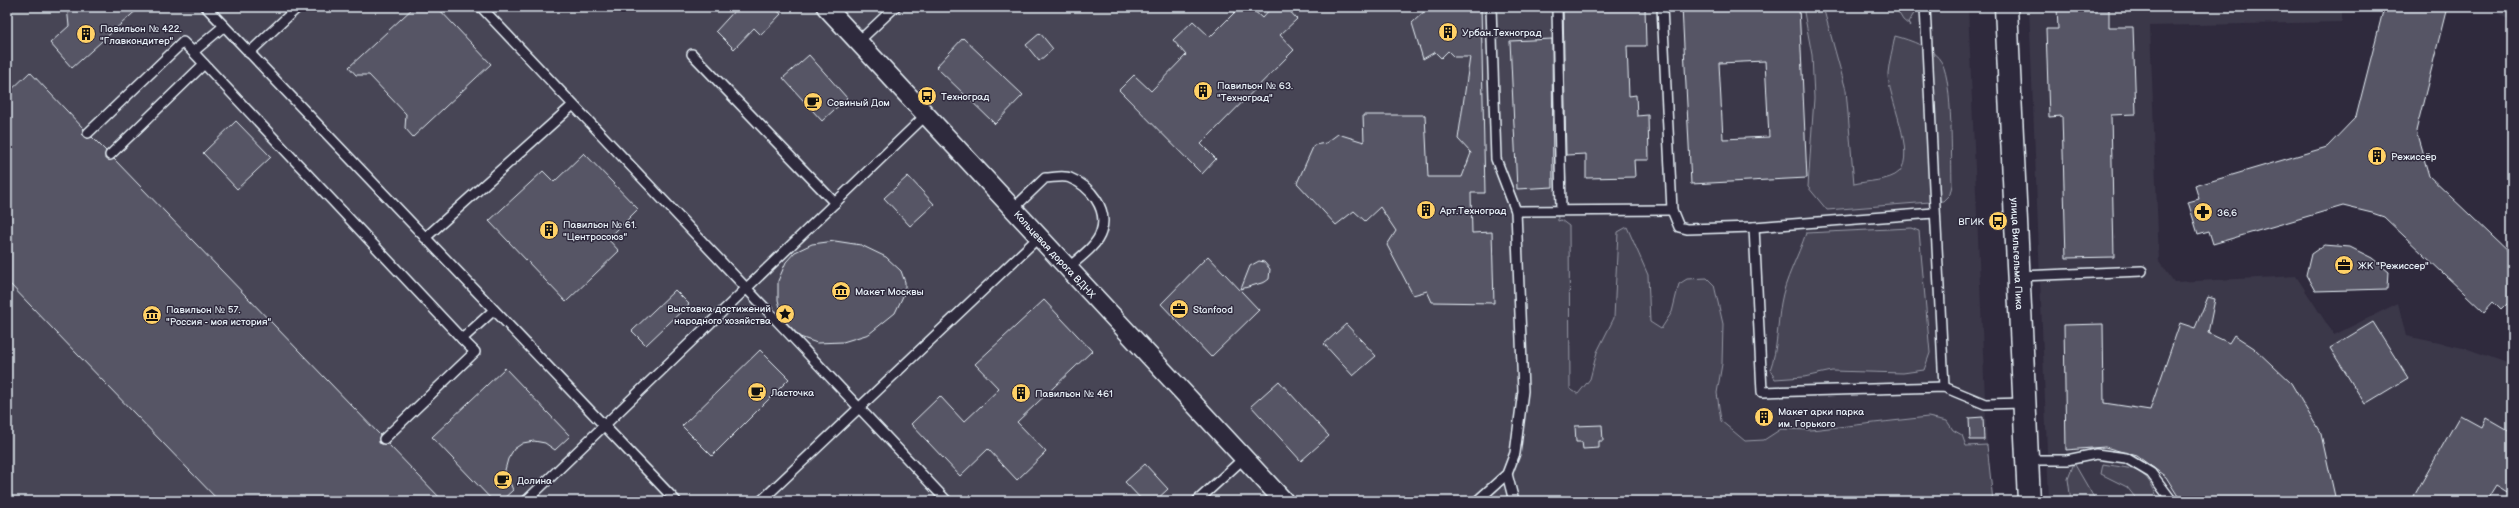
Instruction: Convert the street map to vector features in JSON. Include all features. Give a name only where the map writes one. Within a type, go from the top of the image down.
[{"type":"main road","name":"улица Вильгельма Пика","points":[[2006,7],[2023,403],[2029,501]]},
{"type":"street","name":"Кольцевая дорога ВДНХ","points":[[826,7],[1284,501]]},
{"type":"lane","points":[[206,7],[676,501]]},
{"type":"lane","points":[[249,53],[298,7]]},
{"type":"lane","points":[[481,7],[947,501]]},
{"type":"lane","points":[[858,42],[894,7]]},
{"type":"lane","points":[[1477,501],[1507,474],[1515,453],[1523,391],[1516,211],[1496,159],[1491,7]]},
{"type":"lane","points":[[1557,7],[1561,210]]},
{"type":"lane","points":[[1662,7],[1672,210],[1675,221],[1682,229],[1754,226],[1934,213]]},
{"type":"lane","points":[[1925,7],[1934,213],[1944,387]]},
{"type":"lane","points":[[193,52],[224,26]]},
{"type":"lane","points":[[88,133],[183,42],[193,52],[475,352],[384,439]]},
{"type":"lane","points":[[692,54],[835,203]]},
{"type":"lane","points":[[110,155],[204,64]]},
{"type":"lane","points":[[425,238],[573,105]]},
{"type":"lane","points":[[526,501],[926,115]]},
{"type":"lane","points":[[1012,209],[1045,178],[1069,177],[1091,190],[1103,213],[1101,232],[1092,246],[1068,268]]},
{"type":"lane","points":[[1516,211],[1672,210]]},
{"type":"lane","points":[[1754,226],[1762,392],[1944,387],[1985,404],[2023,403]]},
{"type":"lane","points":[[761,501],[860,409],[1039,237]]},
{"type":"lane","points":[[2018,276],[2142,271]]},
{"type":"lane","points":[[462,339],[494,310]]},
{"type":"lane","points":[[2026,460],[2067,460],[2096,454],[2126,458],[2151,473],[2172,501]]},
{"type":"lane","points":[[1197,501],[1244,458]]},
{"type":"lane","points":[[1507,474],[1514,501]]},
{"type":"shaded area","name":"Выставка достижений народного хозяйства","points":[[7,7],[1558,7],[1566,183],[1556,184],[1558,221],[1561,220],[1569,226],[1570,389],[1578,394],[1590,379],[1597,352],[1614,318],[1618,232],[1627,227],[1648,275],[1650,322],[1661,329],[1672,312],[1679,284],[1687,279],[1707,278],[1714,285],[1723,324],[1722,364],[1717,393],[1721,421],[1745,441],[1764,440],[1781,429],[1811,430],[1928,417],[1947,421],[1953,430],[1962,435],[1966,446],[1987,445],[1993,501],[7,501]]},
{"type":"shaded area","points":[[1558,7],[1968,7],[1987,445],[1569,457],[1556,184],[1566,183]]},
{"type":"shaded area","points":[[1803,7],[1823,7],[1846,90],[1854,184],[1878,180],[1895,175],[1899,172],[1904,163],[1905,152],[1903,139],[1889,83],[1888,73],[1895,36],[1928,49],[1942,63],[1946,73],[1950,104],[1952,185],[1950,194],[1943,201],[1827,210],[1808,187],[1814,98],[1812,55]]},
{"type":"shaded area","points":[[1895,7],[1918,7],[1908,23],[1910,26],[1903,20]]},
{"type":"shaded area","points":[[2029,7],[2342,7],[2342,22],[2150,26],[2159,261],[2174,282],[2296,276],[2334,335],[2398,303],[2406,336],[2468,349],[2507,363],[2512,354],[2512,501],[2049,501]]},
{"type":"shaded area","points":[[2488,7],[2512,7],[2512,22]]},
{"type":"shaded area","points":[[1911,228],[1919,231],[1930,353],[1924,370],[1903,373],[1832,371],[1804,377],[1775,379],[1770,370],[1776,345],[1781,303],[1789,277],[1806,233]]},
{"type":"shaded area","points":[[2074,463],[2096,501],[2071,501],[2068,479]]},
{"type":"shaded area","points":[[2103,464],[2132,469],[2144,475],[2149,481],[2159,501],[2138,501],[2127,487],[2101,474]]},
{"type":"building","name":"Павильон № 422. \"Главкондитер\"","points":[[67,7],[140,7],[72,68],[50,43],[69,26]]},
{"type":"building","points":[[414,7],[437,7],[491,64],[413,137],[405,128],[406,114],[369,75],[356,75],[349,67]]},
{"type":"building","points":[[738,7],[773,7],[781,14],[761,35],[754,28],[734,49],[716,31]]},
{"type":"building","name":"Павильон № 63. \"Техноград\"","points":[[1240,7],[1250,7],[1262,18],[1272,7],[1286,7],[1297,19],[1280,35],[1294,50],[1201,144],[1216,159],[1202,174],[1119,90],[1134,75],[1151,91],[1186,55],[1173,40],[1193,21],[1210,37]]},
{"type":"building","name":"Арт.Техноград","points":[[1429,7],[1481,7],[1485,193],[1471,193],[1472,233],[1492,232],[1494,303],[1432,302],[1427,291],[1413,295],[1387,245],[1396,231],[1380,207],[1365,221],[1354,211],[1336,225],[1297,183],[1314,145],[1326,143],[1338,134],[1364,142],[1363,115],[1425,115],[1428,177],[1462,177],[1471,153],[1458,139],[1470,57],[1454,57],[1448,51],[1441,58],[1435,52],[1423,59],[1412,23]]},
{"type":"building","points":[[1563,7],[1645,7],[1646,46],[1627,46],[1629,96],[1636,95],[1637,116],[1648,115],[1649,160],[1634,160],[1635,177],[1586,178],[1586,154],[1566,155]]},
{"type":"building","points":[[1682,7],[1799,7],[1807,178],[1691,184]],"holes":[[[1765,61],[1769,137],[1723,139],[1719,63]]]},
{"type":"building","points":[[2057,7],[2109,7],[2109,27],[2133,27],[2136,114],[2111,115],[2114,257],[2066,258],[2062,116],[2049,117],[2046,29],[2058,29]]},
{"type":"building","name":"Режиссёр","points":[[2384,7],[2447,7],[2416,131],[2429,176],[2512,255],[2512,299],[2501,310],[2493,302],[2484,312],[2384,217],[2372,213],[2343,206],[2213,244],[2209,231],[2198,234],[2188,202],[2199,199],[2195,186],[2327,147],[2356,117]]},
{"type":"building","points":[[1040,33],[1053,49],[1039,61],[1026,45]]},
{"type":"building","points":[[963,38],[1023,95],[995,124],[936,67]]},
{"type":"building","points":[[1552,39],[1553,187],[1517,189],[1510,41]]},
{"type":"building","points":[[809,55],[847,98],[822,121],[783,78]]},
{"type":"building","name":"Павильон № 57. \"Россия - моя история\"","points":[[30,72],[84,129],[82,134],[84,137],[92,137],[106,151],[105,159],[114,159],[380,435],[379,443],[388,444],[443,501],[219,501],[78,355],[7,281],[7,94]]},
{"type":"building","points":[[236,121],[271,157],[237,189],[203,153]]},
{"type":"building","name":"Павильон № 61. \"Центросоюз\"","points":[[584,153],[638,209],[608,239],[619,251],[566,302],[489,221],[543,171],[554,182]]},
{"type":"building","points":[[908,176],[934,204],[910,226],[884,198]]},
{"type":"building","name":"Макет Москвы","points":[[835,241],[861,245],[886,257],[901,271],[905,282],[905,292],[895,313],[869,334],[843,342],[817,343],[800,337],[783,319],[778,300],[778,281],[786,262],[795,252],[812,244]]},
{"type":"building","name":"ЖК \"Режиссер\"","points":[[2324,245],[2350,247],[2372,258],[2389,272],[2388,289],[2315,291],[2306,275],[2311,254]]},
{"type":"building","points":[[1208,256],[1259,310],[1211,357],[1161,304]]},
{"type":"building","points":[[1259,261],[1264,262],[1270,269],[1269,279],[1265,282],[1241,289],[1250,266]]},
{"type":"building","points":[[675,290],[689,304],[646,345],[632,331]]},
{"type":"building","points":[[2208,297],[2215,299],[2208,333],[2229,343],[2234,335],[2254,348],[2291,383],[2321,434],[2336,501],[2181,501],[2166,477],[2137,456],[2105,447],[2066,450],[2064,325],[2103,324],[2104,403],[2150,410],[2180,323],[2195,328]]},
{"type":"building","name":"Павильон № 461","points":[[1044,300],[1092,351],[1017,422],[1046,452],[1017,480],[988,449],[960,476],[911,424],[940,396],[964,422],[999,389],[975,364]]},
{"type":"building","points":[[2373,322],[2408,378],[2365,404],[2330,348]]},
{"type":"building","points":[[1346,324],[1376,356],[1353,376],[1324,344]]},
{"type":"building","points":[[760,350],[789,379],[712,456],[682,426]]},
{"type":"building","points":[[505,368],[570,436],[555,450],[545,443],[534,441],[523,443],[514,449],[508,459],[505,470],[513,490],[501,501],[493,501],[432,437]]},
{"type":"building","points":[[1279,381],[1329,436],[1301,461],[1251,406]]},
{"type":"building","points":[[2460,415],[2482,427],[2486,418],[2512,433],[2512,495],[2496,485],[2486,501],[2422,501],[2414,496]]},
{"type":"building","points":[[1983,417],[1984,440],[1970,440],[1969,418]]},
{"type":"building","points":[[1602,425],[1603,441],[1599,441],[1599,448],[1583,449],[1582,442],[1576,442],[1575,426]]},
{"type":"building","points":[[1145,464],[1168,489],[1155,501],[1143,501],[1125,482]]},
{"type":"place","name":"Урбан.Техноград","points":[[1448,32]]},
{"type":"place","name":"Павильон № 422. \"Главкондитер\"","points":[[86,34]]},
{"type":"place","name":"Павильон № 63. \"Техноград\"","points":[[1203,91]]},
{"type":"place","name":"Техноград","points":[[927,96]]},
{"type":"place","name":"Совиный Дом","points":[[813,102]]},
{"type":"place","name":"Режиссёр","points":[[2377,156]]},
{"type":"place","name":"Арт.Техноград","points":[[1426,210]]},
{"type":"place","name":"36,6","points":[[2203,212]]},
{"type":"place","name":"ВГИК","points":[[1998,221]]},
{"type":"place","name":"Павильон № 61. \"Центросоюз\"","points":[[549,230]]},
{"type":"place","name":"ЖК \"Режиссер\"","points":[[2344,265]]},
{"type":"place","name":"Макет Москвы","points":[[841,291]]},
{"type":"place","name":"Stanfood","points":[[1179,309]]},
{"type":"place","name":"Выставка достижений народного хозяйства","points":[[785,314]]},
{"type":"place","name":"Павильон № 57. \"Россия - моя история\"","points":[[152,315]]},
{"type":"place","name":"Ласточка","points":[[757,392]]},
{"type":"place","name":"Павильон № 461","points":[[1021,393]]},
{"type":"place","name":"Макет арки парка им. Горького","points":[[1764,417]]},
{"type":"place","name":"Долина","points":[[503,480]]}]
